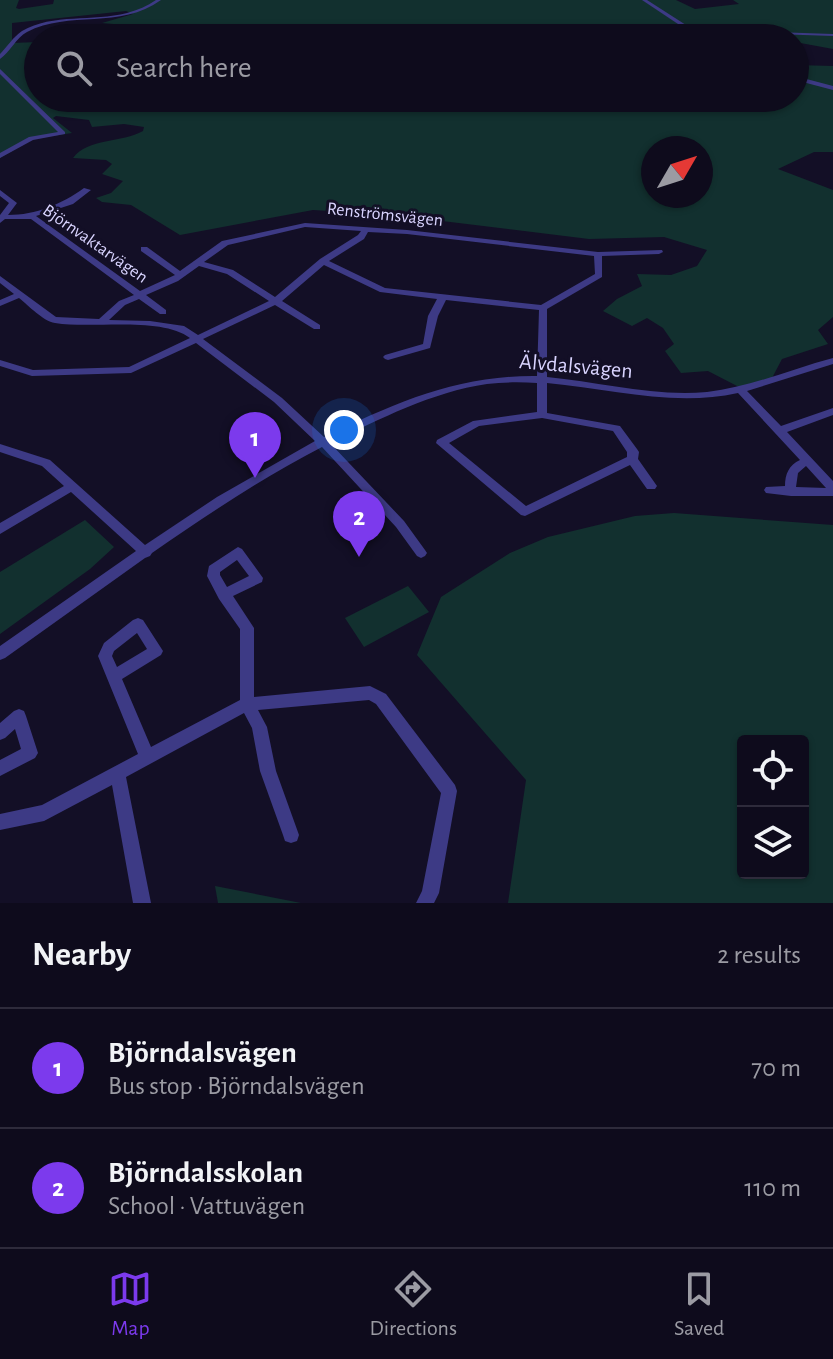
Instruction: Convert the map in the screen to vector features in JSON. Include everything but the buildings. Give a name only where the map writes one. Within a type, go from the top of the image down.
[{"type":"street","points":[[51,24],[123,14],[159,0]]},
{"type":"street","points":[[644,0],[680,24]]},
{"type":"street","points":[[704,0],[711,0]]},
{"type":"street","points":[[0,57],[24,32]]},
{"type":"street","points":[[809,34],[833,35]]},
{"type":"street","points":[[0,71],[24,95]]},
{"type":"street","points":[[809,82],[833,88]]},
{"type":"street","points":[[0,156],[31,138],[63,133],[42,112]]},
{"type":"street","points":[[29,216],[70,202],[87,190]]},
{"type":"street","points":[[0,192],[13,203],[1,219]]},
{"type":"street","name":"Björnvaktarvägen","points":[[1,219],[29,216],[163,312]]},
{"type":"street","name":"Renströmsvägen","points":[[101,322],[122,303],[180,275],[225,243],[314,224],[598,254],[659,252]]},
{"type":"street","points":[[0,363],[38,373],[131,370],[276,301],[323,261],[361,237],[366,229]]},
{"type":"street","points":[[144,249],[180,275]]},
{"type":"street","points":[[323,261],[383,290],[543,308],[599,275],[598,254]]},
{"type":"street","points":[[198,263],[230,272],[317,327]]},
{"type":"street","points":[[0,279],[54,320],[177,327],[197,338],[278,400],[322,441],[400,524],[421,553]]},
{"type":"street","points":[[0,303],[19,295]]},
{"type":"street","points":[[388,357],[427,346],[433,316],[442,298]]},
{"type":"street","points":[[542,415],[543,308]]},
{"type":"street","name":"Älvdalsvägen","points":[[0,654],[255,478],[322,441],[407,403],[453,387],[493,380],[543,380],[685,396],[742,391],[833,361]]},
{"type":"street","points":[[742,391],[833,490]]},
{"type":"street","points":[[779,431],[833,411]]},
{"type":"street","points":[[632,459],[525,512],[441,443],[477,423],[542,415],[616,428],[651,486]]},
{"type":"street","points":[[0,448],[46,463],[146,553]]},
{"type":"street","points":[[791,492],[790,481],[794,470],[807,461]]},
{"type":"street","points":[[0,529],[73,486]]},
{"type":"street","points":[[770,490],[833,490]]},
{"type":"street","points":[[224,595],[247,628],[247,704],[259,727],[268,771],[291,835]]},
{"type":"street","points":[[115,675],[147,756]]},
{"type":"street","points":[[0,822],[44,813],[247,704],[370,693],[381,699],[449,791],[430,893],[425,903]]},
{"type":"street","points":[[0,733],[19,716],[30,753],[0,768]]},
{"type":"street","points":[[118,774],[142,903]]},
{"type":"green space","points":[[0,0],[19,0],[16,8],[19,9],[53,4],[54,0],[676,0],[695,9],[739,4],[733,0],[833,0],[833,49],[809,45],[809,24],[102,23],[133,14],[126,11],[12,23],[12,43],[24,43],[24,112],[809,112],[809,65],[833,66],[833,152],[814,152],[778,169],[833,190],[833,317],[818,330],[828,344],[782,359],[772,378],[739,387],[708,371],[681,373],[665,351],[674,344],[663,328],[647,318],[632,326],[603,311],[617,299],[642,286],[637,274],[671,275],[697,266],[707,250],[664,237],[589,239],[393,215],[313,210],[180,235],[131,205],[102,202],[96,198],[111,193],[123,181],[102,174],[112,164],[106,160],[73,158],[87,147],[135,135],[144,127],[124,124],[92,127],[89,120],[53,118],[72,133],[33,139],[0,158]]},
{"type":"green space","points":[[674,513],[833,525],[833,903],[508,903],[526,780],[417,655],[441,597],[510,553],[548,537],[635,516]]},
{"type":"green space","points":[[85,520],[114,547],[90,569],[0,634],[0,572]]},
{"type":"green space","points":[[408,586],[429,612],[364,647],[345,618]]},
{"type":"green space","points":[[215,886],[301,903],[218,903]]},
{"type":"place","name":"Björndalsvägen","points":[[255,478]]},
{"type":"place","name":"Björndalsskolan","points":[[359,557]]}]
